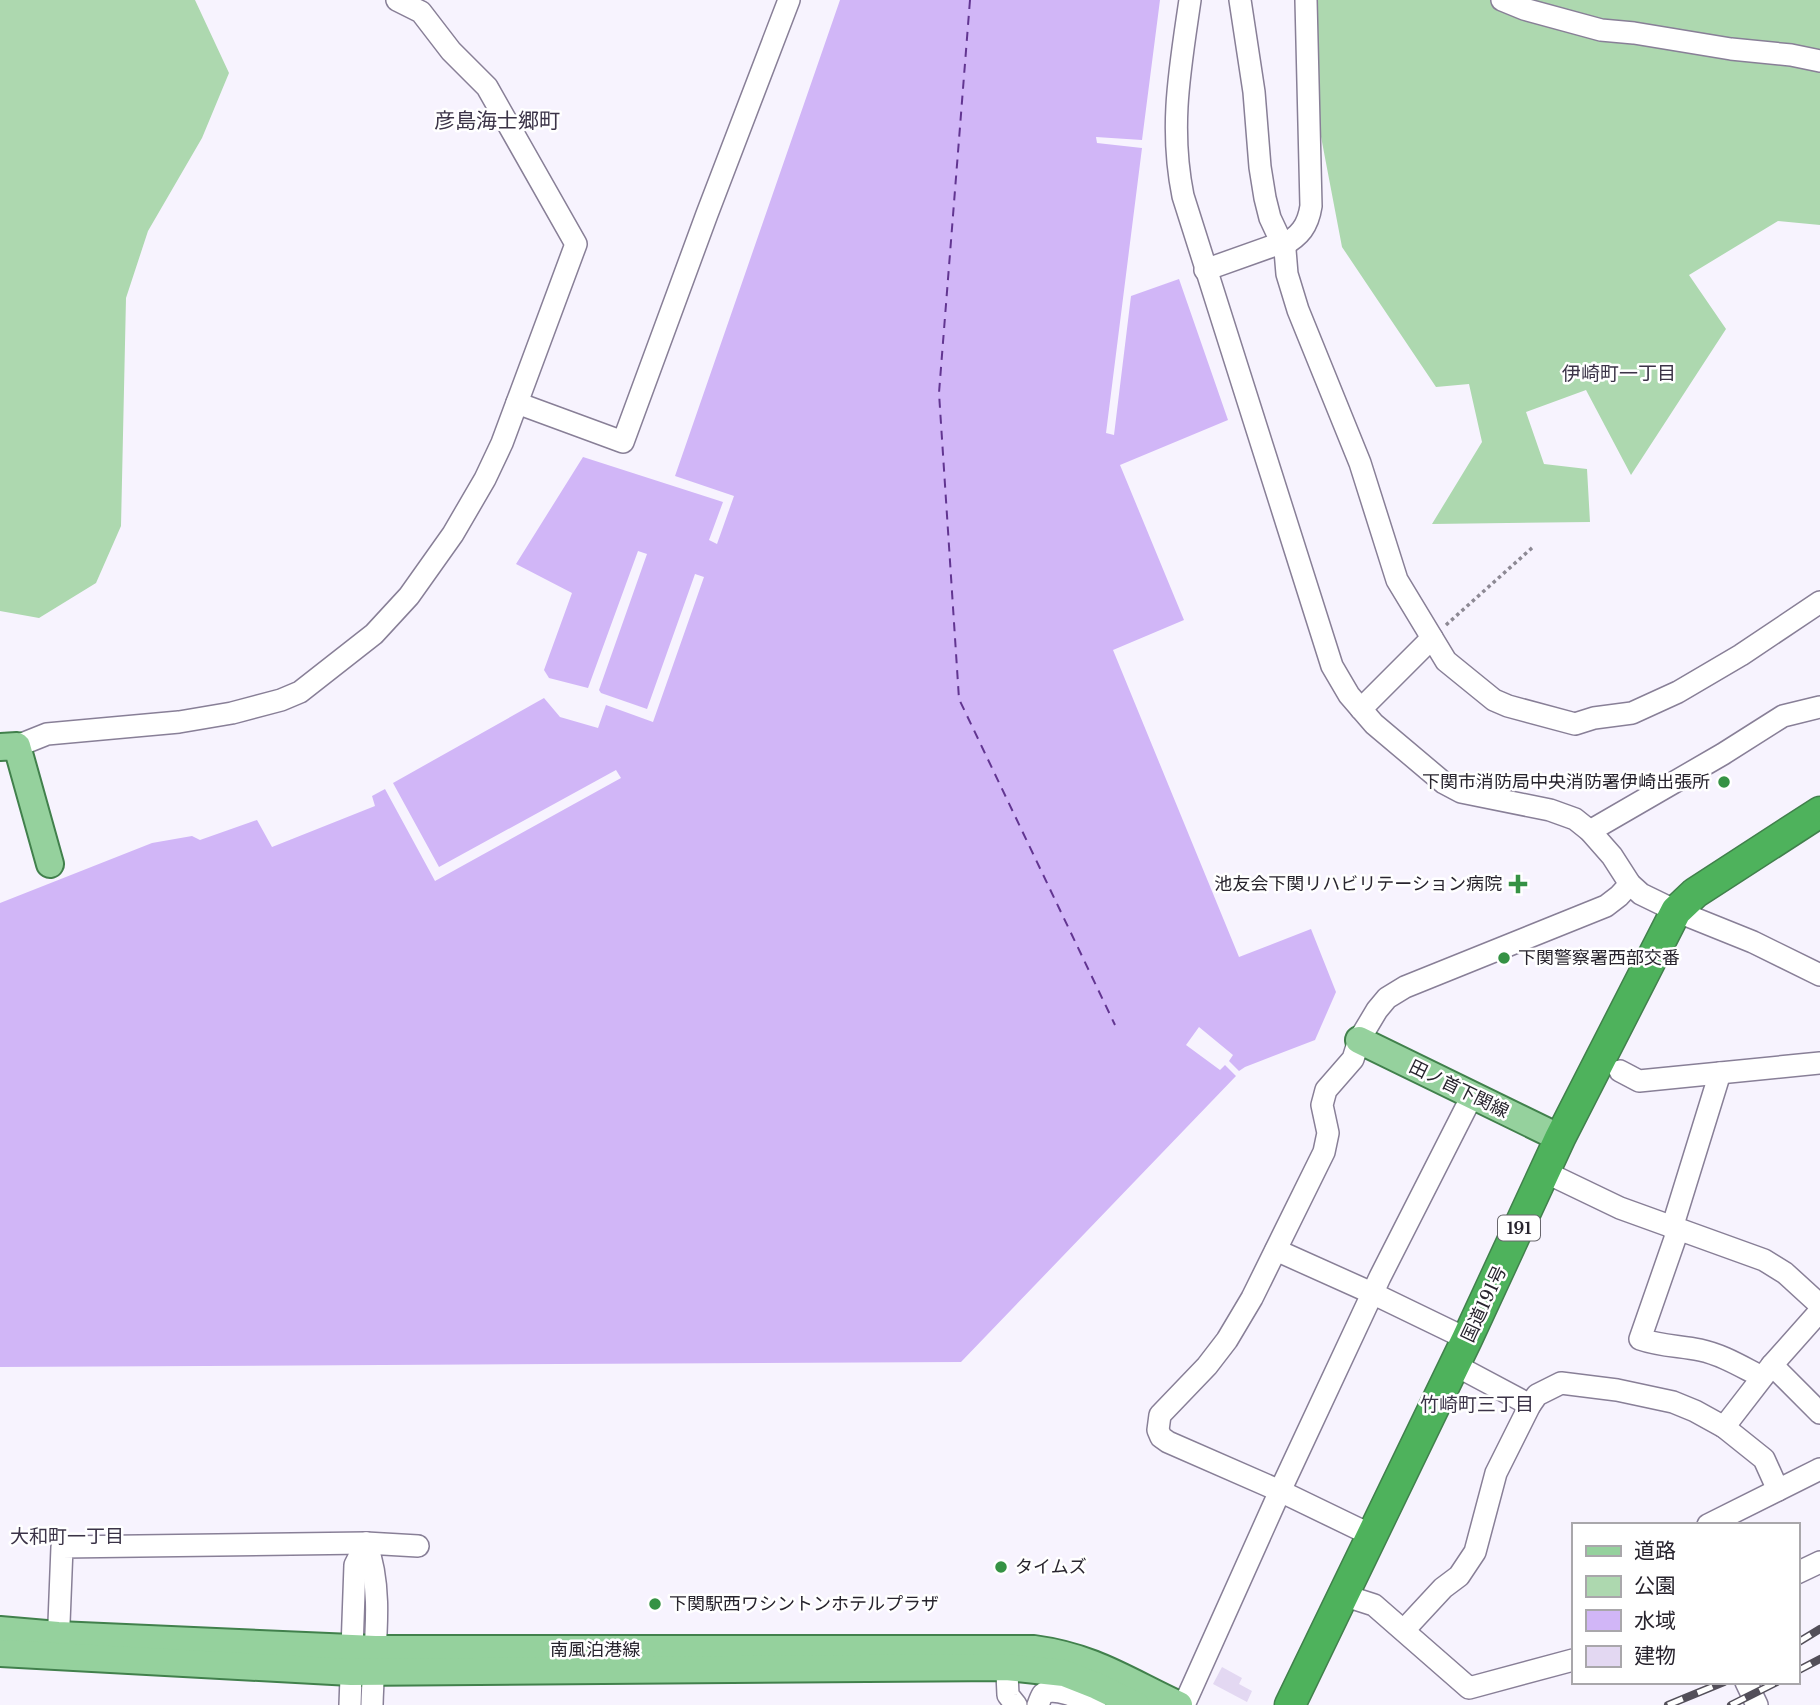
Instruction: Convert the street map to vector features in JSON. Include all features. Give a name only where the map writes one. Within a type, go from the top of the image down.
[{"type":"highway","name":"国道191号","points":[[1290,1705],[1461,1352],[1560,1138],[1676,911],[1695,893],[1820,813]]},
{"type":"main road","points":[[8,746],[50,864]]},
{"type":"main road","name":"田ノ首下関線","points":[[1359,1040],[1560,1138]]},
{"type":"main road","name":"南風泊港線","points":[[0,1630],[58,1646]]},
{"type":"main road","name":"南風泊港線","points":[[0,1653],[58,1646],[363,1660],[1006,1657],[1060,1652],[1109,1669],[1182,1705]]},
{"type":"main road","name":"南風泊港線","points":[[1006,1657],[1064,1673],[1136,1705]]},
{"type":"street","points":[[8,746],[47,734],[179,722],[232,713],[300,692],[374,634],[409,596],[453,534],[485,479],[517,403],[576,244],[487,87],[451,51],[421,12],[397,0]]},
{"type":"street","points":[[517,403],[623,442],[789,0]]},
{"type":"street","points":[[1190,0],[1178,80],[1175,128],[1176,162],[1183,196],[1332,666],[1340,682],[1374,724],[1433,775],[1461,792],[1562,813],[1590,831],[1612,856],[1630,884],[1641,894],[1753,942],[1820,975]]},
{"type":"street","points":[[1240,0],[1254,92],[1261,177],[1270,218],[1285,250],[1287,274],[1298,310],[1360,463],[1397,580],[1446,660],[1484,694],[1508,706],[1575,724],[1594,718],[1632,713],[1678,692],[1741,655],[1820,602]]},
{"type":"street","points":[[1205,270],[1293,240],[1306,227],[1311,206],[1306,0]]},
{"type":"street","points":[[1502,0],[1524,9],[1601,30],[1820,61]]},
{"type":"street","points":[[1361,709],[1432,638]]},
{"type":"street","points":[[1590,831],[1783,716],[1820,707]]},
{"type":"street","points":[[1371,1535],[1280,1491],[1168,1442],[1161,1437],[1158,1423],[1160,1415],[1227,1340],[1276,1250],[1324,1152],[1328,1133],[1323,1097],[1326,1090],[1353,1059],[1359,1040],[1387,998],[1405,987],[1606,906],[1619,897],[1630,884]]},
{"type":"street","points":[[1620,1071],[1639,1081],[1820,1063]]},
{"type":"street","points":[[1720,1073],[1640,1339],[1654,1344],[1702,1350],[1767,1371],[1820,1413]]},
{"type":"street","points":[[1182,1705],[1380,1276],[1472,1096]]},
{"type":"street","points":[[1545,1172],[1620,1208],[1764,1260],[1785,1273],[1820,1306]]},
{"type":"street","points":[[1276,1250],[1374,1294],[1461,1352],[1530,1405]]},
{"type":"street","points":[[1724,1427],[1767,1371],[1820,1311]]},
{"type":"street","points":[[1404,1630],[1443,1588],[1459,1576],[1475,1552],[1496,1473],[1530,1405],[1536,1395],[1561,1383],[1617,1390],[1673,1402],[1695,1410],[1724,1427],[1764,1458],[1778,1490]]},
{"type":"street","points":[[1712,1523],[1820,1469]]},
{"type":"street","points":[[58,1646],[62,1547],[366,1543],[418,1546]]},
{"type":"street","points":[[366,1543],[355,1565],[363,1660],[372,1705]]},
{"type":"street","points":[[1799,1572],[1820,1562]]},
{"type":"street","points":[[1343,1595],[1374,1605],[1469,1688],[1572,1660]]},
{"type":"street","points":[[1006,1657],[1008,1695],[1016,1705]]},
{"type":"street","points":[[350,1705],[363,1660]]},
{"type":"street","points":[[1109,1669],[1137,1693],[1159,1705]]},
{"type":"street","points":[[1747,1684],[1758,1705]]},
{"type":"street","points":[[1038,1705],[1043,1694],[1049,1691],[1069,1694],[1095,1705]]},
{"type":"path","points":[[1432,638],[1533,547]]},
{"type":"green space","points":[[0,0],[195,0],[229,73],[202,138],[148,231],[126,298],[121,526],[96,583],[39,618],[0,611]]},
{"type":"green space","points":[[1295,0],[1820,0],[1820,225],[1778,221],[1689,275],[1726,329],[1631,475],[1586,390],[1526,412],[1544,464],[1587,469],[1590,522],[1432,524],[1482,442],[1469,384],[1436,387],[1342,247]]},
{"type":"water","points":[[840,0],[1160,0],[1142,140],[1096,137],[1097,143],[1142,148],[1106,433],[1114,435],[1131,296],[1179,279],[1228,420],[1120,465],[1184,620],[1113,650],[1239,957],[1311,929],[1336,992],[1315,1040],[1239,1071],[1229,1061],[1233,1055],[1199,1027],[1186,1045],[1220,1070],[1225,1065],[1236,1076],[961,1362],[0,1367],[0,903],[152,843],[192,836],[200,840],[257,820],[272,847],[375,806],[372,796],[385,789],[435,881],[621,778],[616,770],[439,867],[393,783],[544,698],[560,717],[598,728],[606,705],[653,722],[704,577],[695,574],[647,709],[599,690],[647,554],[638,551],[588,688],[549,678],[544,670],[572,593],[516,564],[583,457],[723,502],[709,540],[717,544],[734,496],[675,476]]},
{"type":"building","points":[[1222,1667],[1242,1678],[1239,1684],[1252,1691],[1247,1702],[1213,1684]]},
{"type":"ferry route","points":[[970,0],[939,393],[959,699],[1115,1025]]},
{"type":"railway","points":[[1799,1642],[1820,1629]]},
{"type":"railway","points":[[1799,1670],[1820,1659]]},
{"type":"railway","points":[[1668,1705],[1719,1684]]},
{"type":"railway","points":[[1731,1705],[1773,1684]]},
{"type":"place","name":"下関市消防局中央消防署伊崎出張所","points":[[1724,782]]},
{"type":"place","name":"池友会下関リハビリテーション病院","points":[[1518,884]]},
{"type":"place","name":"下関警察署西部交番","points":[[1504,958]]},
{"type":"place","name":"タイムズ","points":[[1001,1567]]},
{"type":"place","name":"下関駅西ワシントンホテルプラザ","points":[[655,1604]]},
{"type":"district","name":"彦島海士郷町","points":[[497,121]]},
{"type":"district","name":"伊崎町一丁目","points":[[1619,373]]},
{"type":"district","name":"竹崎町三丁目","points":[[1477,1404]]},
{"type":"district","name":"大和町一丁目","points":[[67,1536]]}]
